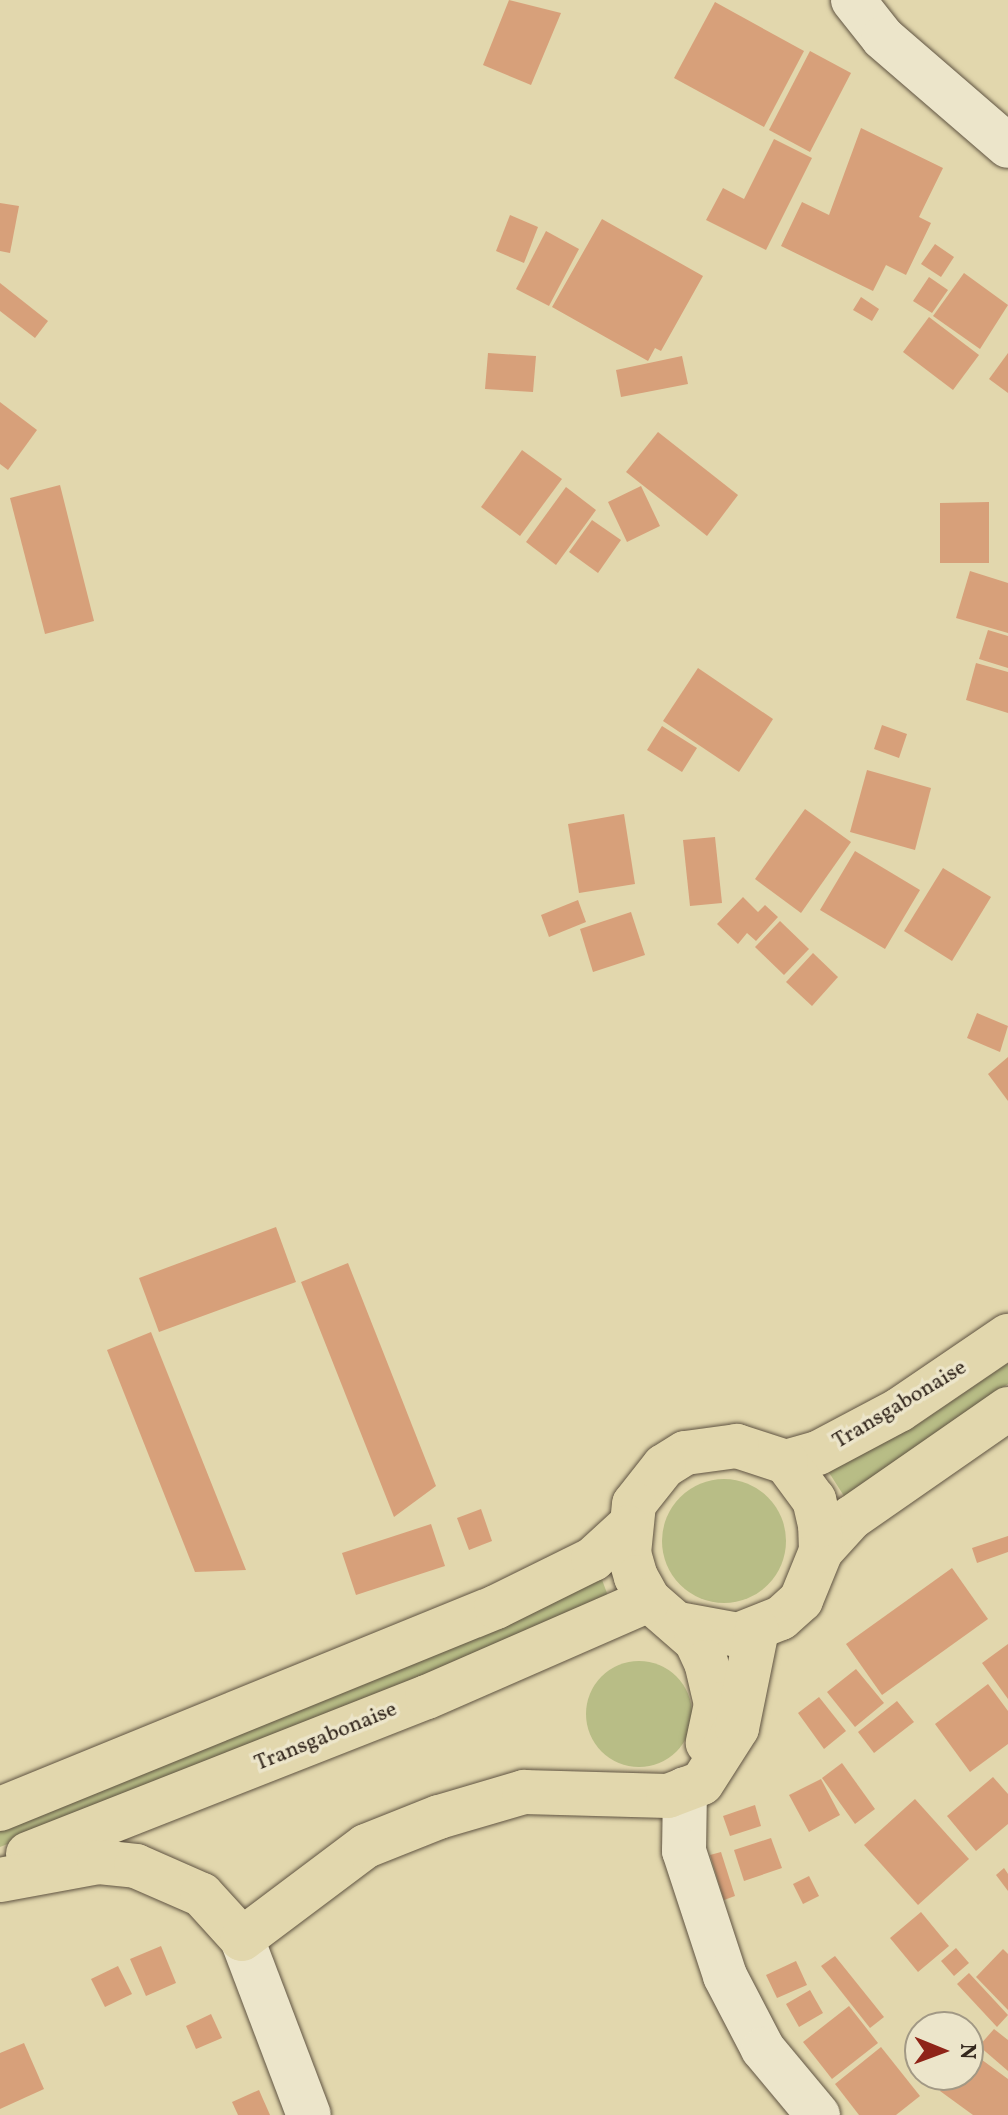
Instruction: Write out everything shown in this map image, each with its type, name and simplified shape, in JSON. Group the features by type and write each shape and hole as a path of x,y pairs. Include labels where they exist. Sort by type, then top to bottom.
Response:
{"highway":[{"name":"Transgabonaise","path":"786,1462 818,1453 899,1410 1008,1336"},
{"path":"664,1612 717,1636 757,1630 801,1600 821,1551 851,1518 1008,1409"},
{"path":"0,1809 524,1594 593,1559 628,1527 647,1483 685,1453 737,1446 786,1462 814,1500 821,1551"},
{"path":"628,1527 632,1565 664,1612 706,1662 716,1704 716,1725 685,1789"},
{"name":"Transgabonaise","path":"0,1866 427,1697 664,1612"},
{"path":"0,1880 99,1862 136,1866 202,1895 242,1939 366,1846 439,1817 524,1792 668,1796 714,1772 730,1746 757,1630"}],"street":[{"path":"853,0 883,38 1008,146"},
{"path":"685,1789 684,1851 725,1976 763,2049 818,2115"},
{"path":"242,1939 309,2115"}],"green space":[{"path":"1008,1363 1008,1384 844,1496 828,1471 914,1427"},
{"path":"724,1479 748,1484 768,1497 781,1517 786,1541 781,1565 768,1585 748,1598 724,1603 700,1598 680,1585 667,1565 662,1541 667,1517 680,1497 700,1484"},
{"path":"601,1577 611,1604 0,1847 0,1830"},
{"path":"639,1661 659,1665 677,1676 688,1694 692,1714 688,1734 677,1752 659,1763 639,1767 619,1763 601,1752 590,1734 586,1714 590,1694 601,1676 619,1665"}],"building":[{"path":"509,0 561,13 531,85 483,65"},
{"path":"715,2 804,51 764,127 674,78"},
{"path":"810,51 851,73 810,152 769,130"},
{"path":"861,128 943,168 919,217 931,223 906,275 886,265 873,291 781,246 802,202 829,215"},
{"path":"774,139 812,158 766,250 706,220 723,188 744,199"},
{"path":"0,203 19,206 10,253 0,251"},
{"path":"510,215 538,227 524,263 496,251"},
{"path":"602,219 703,276 661,351 655,348 648,361 552,307"},
{"path":"546,231 579,249 549,306 516,289"},
{"path":"935,244 954,257 941,277 921,264"},
{"path":"964,273 1008,305 980,349 933,316"},
{"path":"929,277 948,290 932,313 913,301"},
{"path":"0,283 48,321 35,338 0,311"},
{"path":"861,297 879,309 872,321 853,310"},
{"path":"929,317 979,355 953,390 903,352"},
{"path":"488,353 536,356 533,392 485,389"},
{"path":"1008,353 1008,393 989,379"},
{"path":"682,356 688,384 621,397 616,370"},
{"path":"0,402 37,430 8,470 0,464"},
{"path":"658,432 738,495 707,536 626,472"},
{"path":"522,450 562,479 520,536 481,507"},
{"path":"60,485 94,621 45,634 10,498"},
{"path":"641,486 660,526 627,542 608,502"},
{"path":"566,487 596,510 556,565 526,542"},
{"path":"989,502 989,563 940,563 940,503"},
{"path":"592,520 621,540 598,573 569,552"},
{"path":"970,571 1008,583 1008,633 956,618"},
{"path":"988,630 1008,636 1008,668 979,659"},
{"path":"976,663 1008,672 1008,713 966,700"},
{"path":"698,668 773,719 739,772 663,721"},
{"path":"882,725 907,734 899,758 874,749"},
{"path":"662,726 697,748 682,772 647,750"},
{"path":"867,770 931,788 915,850 850,832"},
{"path":"805,809 851,842 801,913 755,879"},
{"path":"624,814 635,884 579,893 568,824"},
{"path":"715,837 722,903 690,906 683,840"},
{"path":"855,851 920,890 885,949 820,910"},
{"path":"943,868 991,897 952,961 904,931"},
{"path":"743,897 758,912 765,905 778,917 756,941 747,933 738,944 717,924"},
{"path":"578,900 586,922 549,937 541,915"},
{"path":"631,912 645,955 593,972 580,929"},
{"path":"780,921 809,949 784,975 755,947"},
{"path":"813,953 838,977 812,1006 786,982"},
{"path":"977,1013 1008,1026 1000,1052 967,1038"},
{"path":"1008,1057 1008,1101 988,1074"},
{"path":"276,1227 296,1282 159,1332 139,1278"},
{"path":"348,1263 436,1486 394,1517 301,1282"},
{"path":"151,1332 246,1570 195,1572 107,1350"},
{"path":"481,1509 492,1541 469,1550 457,1518"},
{"path":"431,1524 445,1566 356,1595 342,1553"},
{"path":"1008,1536 1008,1552 977,1563 972,1548"},
{"path":"952,1568 988,1619 882,1695 846,1644"},
{"path":"1008,1644 1008,1699 982,1663"},
{"path":"856,1669 884,1703 855,1727 827,1692"},
{"path":"988,1684 1008,1711 1008,1744 970,1772 935,1724"},
{"path":"819,1697 846,1731 824,1749 798,1713"},
{"path":"897,1701 914,1722 874,1753 858,1732"},
{"path":"842,1763 875,1809 855,1824 822,1778"},
{"path":"993,1777 1008,1794 1008,1824 976,1851 947,1816"},
{"path":"821,1779 840,1815 809,1832 789,1795"},
{"path":"915,1799 969,1859 918,1905 864,1845"},
{"path":"755,1805 761,1826 730,1836 723,1816"},
{"path":"771,1838 782,1868 744,1881 734,1850"},
{"path":"721,1852 735,1896 724,1900 710,1855"},
{"path":"1004,1868 1008,1874 1008,1891 996,1875"},
{"path":"809,1876 819,1896 803,1904 793,1884"},
{"path":"921,1912 949,1946 918,1972 890,1938"},
{"path":"161,1946 176,1983 146,1996 130,1959"},
{"path":"956,1948 969,1963 954,1976 941,1961"},
{"path":"1003,1949 1008,1954 1008,2010 976,1977"},
{"path":"835,1956 884,2017 870,2028 821,1966"},
{"path":"796,1961 807,1985 777,1998 766,1975"},
{"path":"118,1966 132,1994 105,2007 91,1979"},
{"path":"969,1973 1008,2015 997,2027 957,1984"},
{"path":"810,1990 823,2013 799,2027 786,2004"},
{"path":"849,2006 878,2043 832,2079 803,2042"},
{"path":"211,2014 222,2038 196,2049 186,2026"},
{"path":"994,2029 1008,2040 1008,2071 984,2050 984,2040"},
{"path":"24,2043 44,2089 0,2109 0,2053"},
{"path":"881,2047 904,2076 904,2091 916,2091 920,2096 896,2115 859,2115 835,2084"},
{"path":"984,2061 1008,2079 1008,2115 973,2115 940,2091 984,2091"},
{"path":"259,2090 270,2115 238,2115 232,2102"}]}
